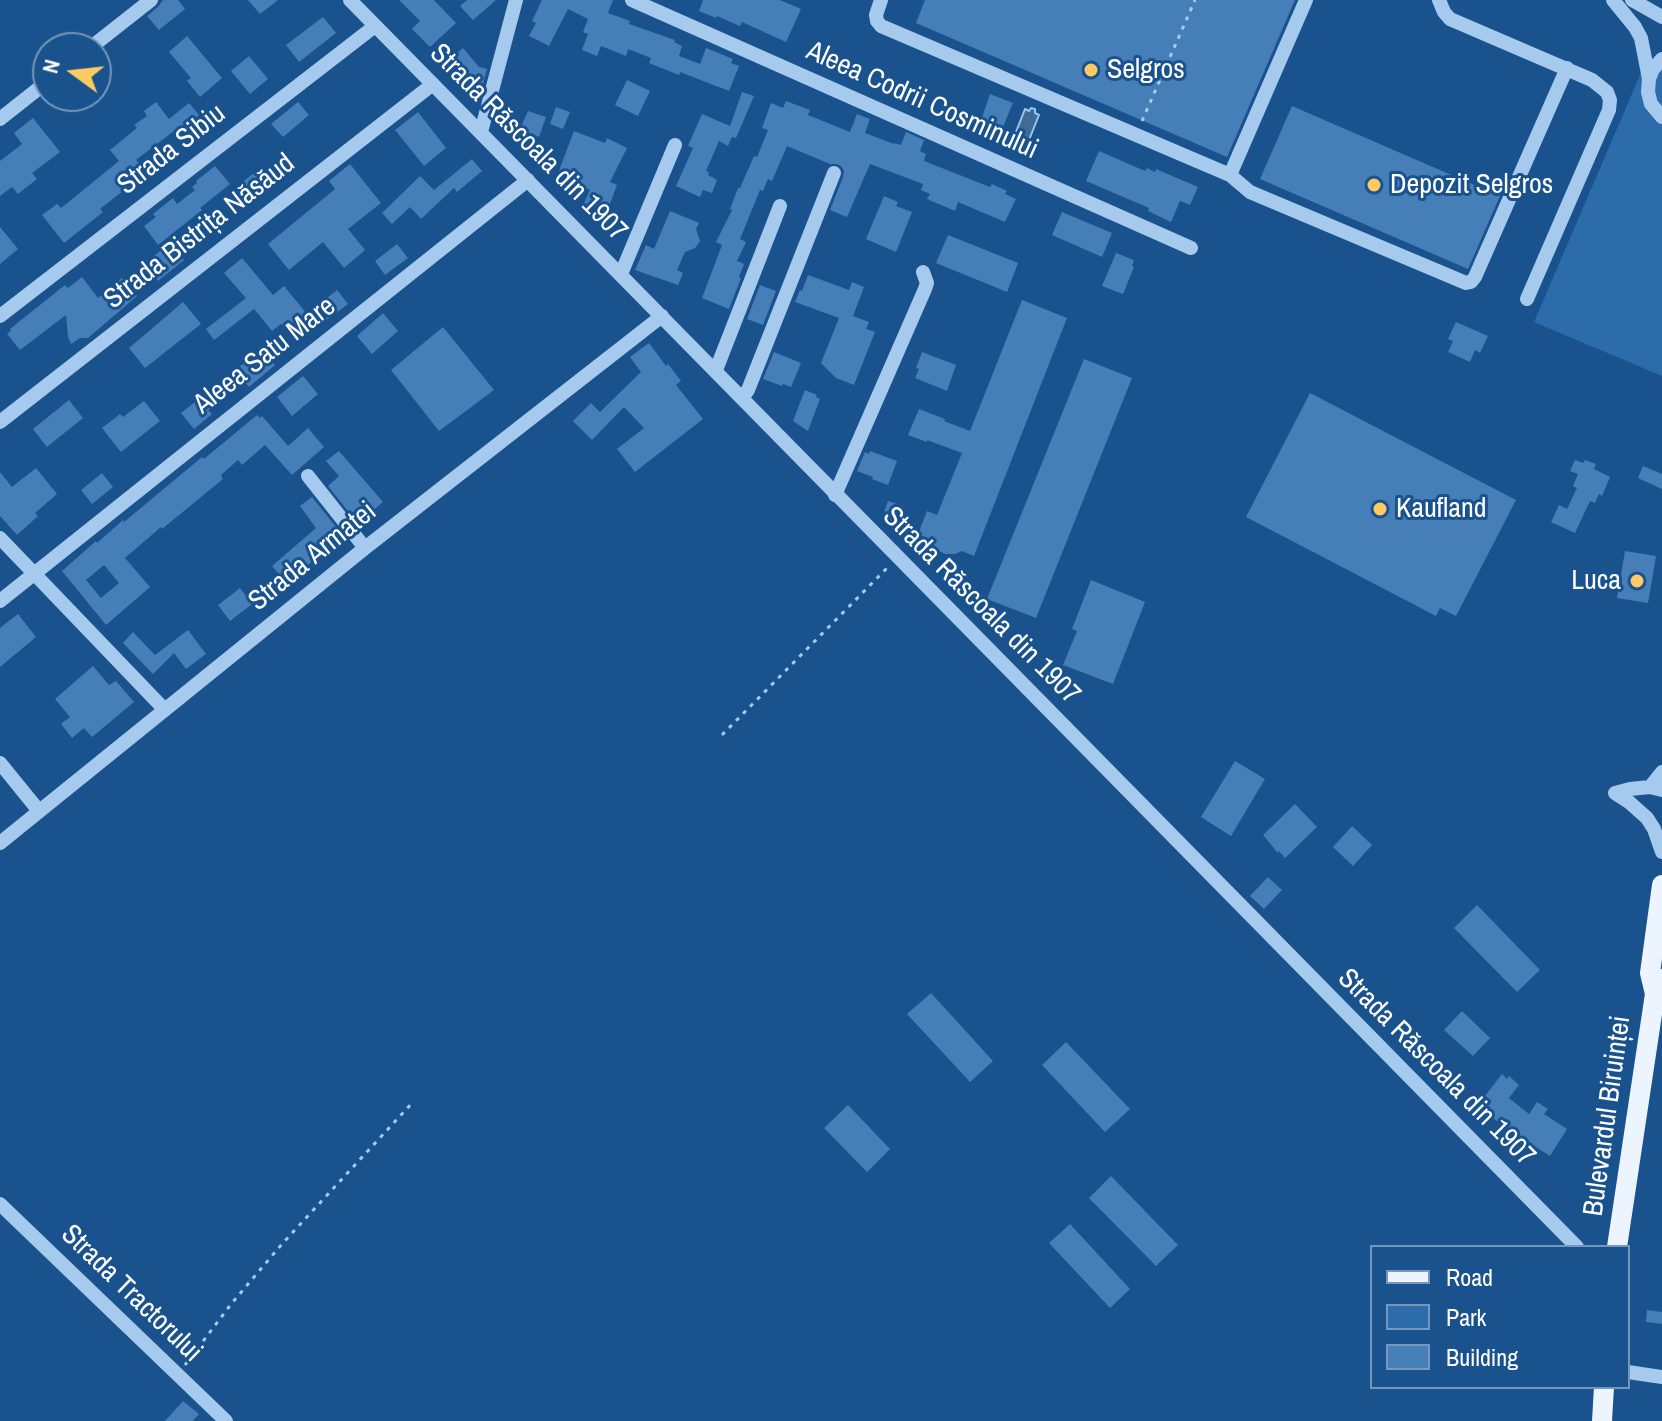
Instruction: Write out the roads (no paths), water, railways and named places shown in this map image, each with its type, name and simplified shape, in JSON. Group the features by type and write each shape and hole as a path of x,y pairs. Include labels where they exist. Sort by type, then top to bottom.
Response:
{"main road":[{"name":"Bulevardul Biruinței","path":"1617,1245 1658,987 1650,973 1662,885"},
{"path":"1602,1421 1604,1389"}],"street":[{"path":"110,32 151,0"},
{"name":"Strada Răscoala din 1907","path":"350,0 1575,1245"},
{"path":"481,132 516,0"},
{"name":"Aleea Codrii Cosminului","path":"632,0 1191,248"},
{"path":"881,0 876,15 881,26 1230,175 1250,192 1466,283 1475,277 1567,68"},
{"path":"1230,175 1306,0"},
{"path":"1439,0 1439,5 1450,19 1567,68 1601,86 1610,100 1609,110 1527,299"},
{"path":"1613,0 1641,38 1651,104 1662,117"},
{"path":"1632,0 1662,17"},
{"name":"Strada Sibiu","path":"0,316 375,26"},
{"path":"1649,79 1662,59"},
{"name":"Strada Bistrița Năsăud","path":"0,422 433,84"},
{"path":"0,119 32,94"},
{"path":"621,274 675,145"},
{"path":"742,398 748,390 834,173"},
{"name":"Aleea Satu Mare","path":"0,601 528,180"},
{"path":"716,370 780,206"},
{"path":"835,495 925,289 927,283 923,272"},
{"name":"Strada Armatei","path":"0,843 365,548 662,316"},
{"path":"308,476 365,548"},
{"path":"0,538 165,710"},
{"path":"0,763 39,811"},
{"path":"1662,772 1656,788 1615,793 1647,818 1662,852"},
{"name":"Strada Tractorului","path":"0,1204 226,1421"},
{"path":"1630,1372 1662,1377"}],"place":[{"name":"Selgros","path":"1091,70"},
{"name":"Depozit Selgros","path":"1374,185"},
{"name":"Kaufland","path":"1380,509"},
{"name":"Luca","path":"1637,581"}]}
